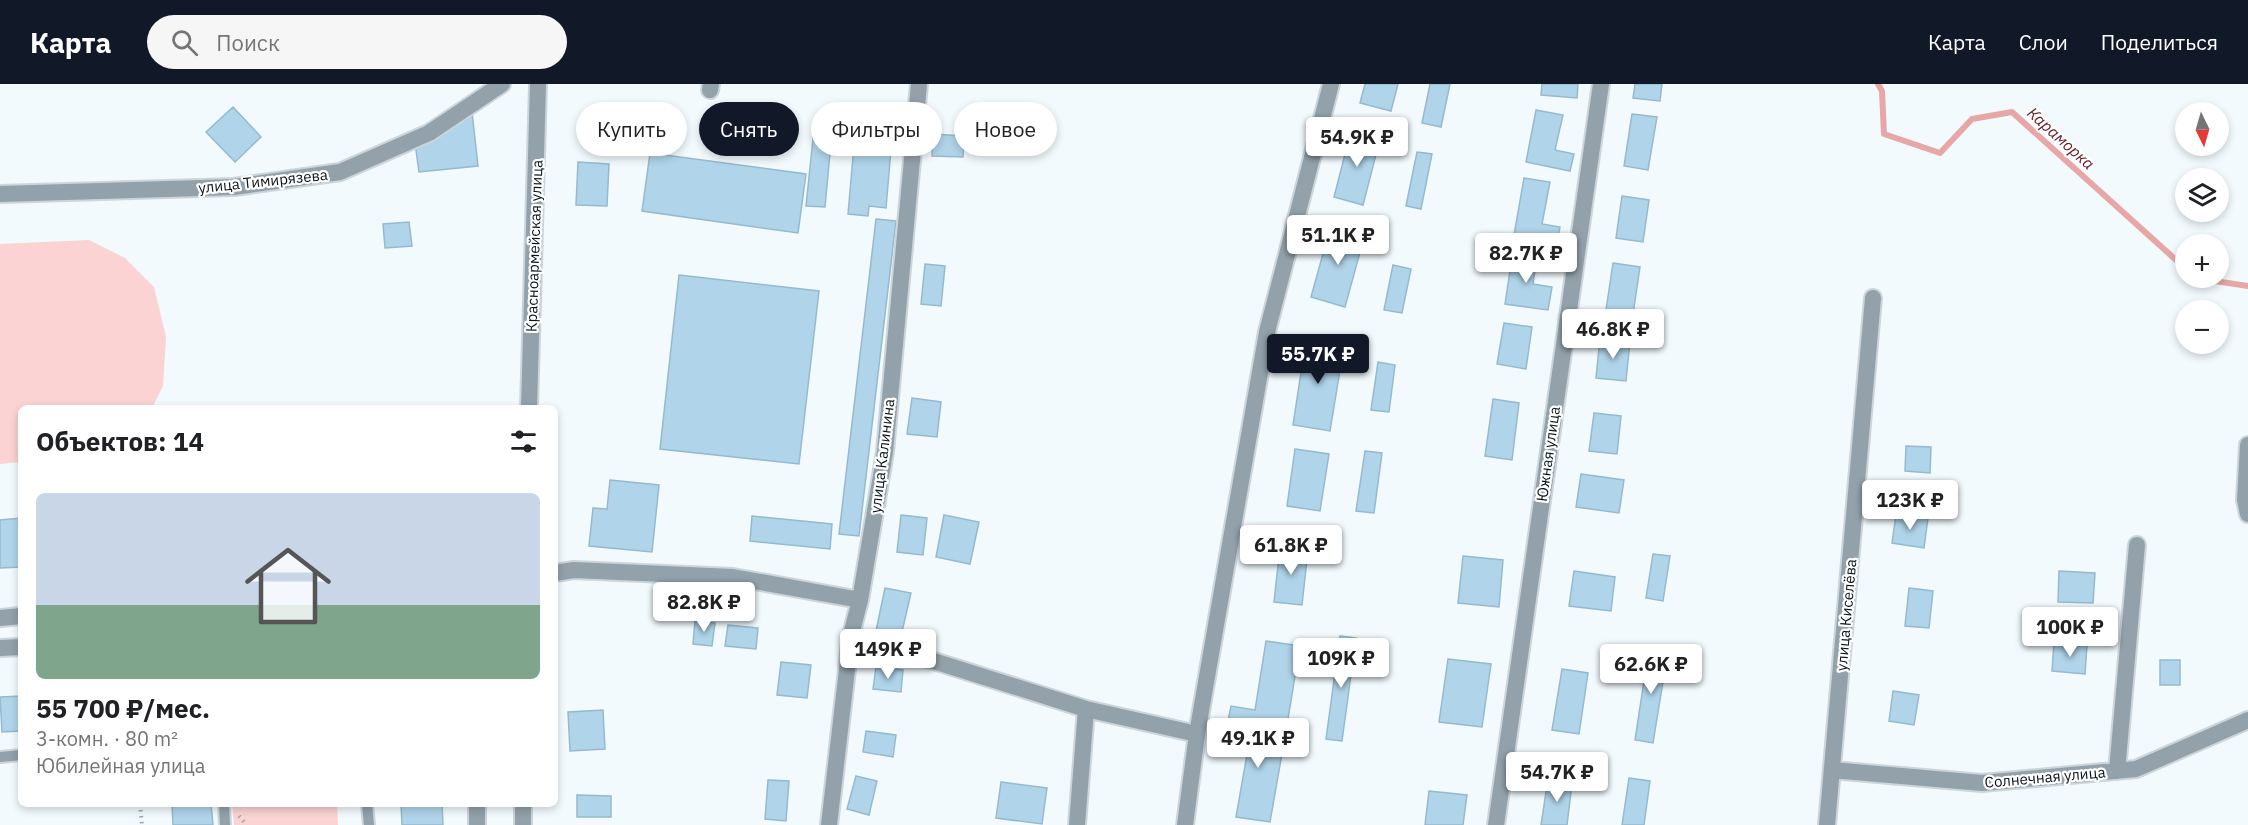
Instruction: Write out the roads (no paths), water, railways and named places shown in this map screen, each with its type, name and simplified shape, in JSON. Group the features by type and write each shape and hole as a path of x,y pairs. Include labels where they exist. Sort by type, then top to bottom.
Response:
{"street":[{"name":"Красноармейская улица","path":"529,405 538,84"},
{"name":"улица Калинина","path":"829,825 851,635 860,600 885,452 919,84"},
{"path":"1185,825 1197,734 1267,333 1330,84"},
{"name":"Южная улица","path":"1496,825 1601,84"},
{"name":"улица Тимирязева","path":"0,194 234,187 340,172 429,133 490,87"},
{"name":"улица Киселёва","path":"1827,825 1873,298"},
{"path":"2248,445 2245,500 2248,514"},
{"path":"2117,771 2138,545"},
{"path":"558,573 574,570 733,577 860,600"},
{"path":"0,618 18,616"},
{"path":"851,635 1086,709 1197,734"},
{"path":"0,648 18,647"},
{"path":"1077,825 1086,709"},
{"name":"Солнечная улица","path":"1832,770 1982,783 2136,769 2248,720"},
{"path":"477,807 477,825"},
{"path":"523,807 523,825"}],"lane":[{"path":"0,757 18,755"},
{"path":"224,807 225,825"},
{"path":"368,807 369,825"}],"waterway":[{"name":"Караморка","path":"1878,84 1882,91 1884,134 1940,153 1972,119 2012,112 2175,259"},
{"name":"Караморка","path":"2229,283 2248,286"}]}
